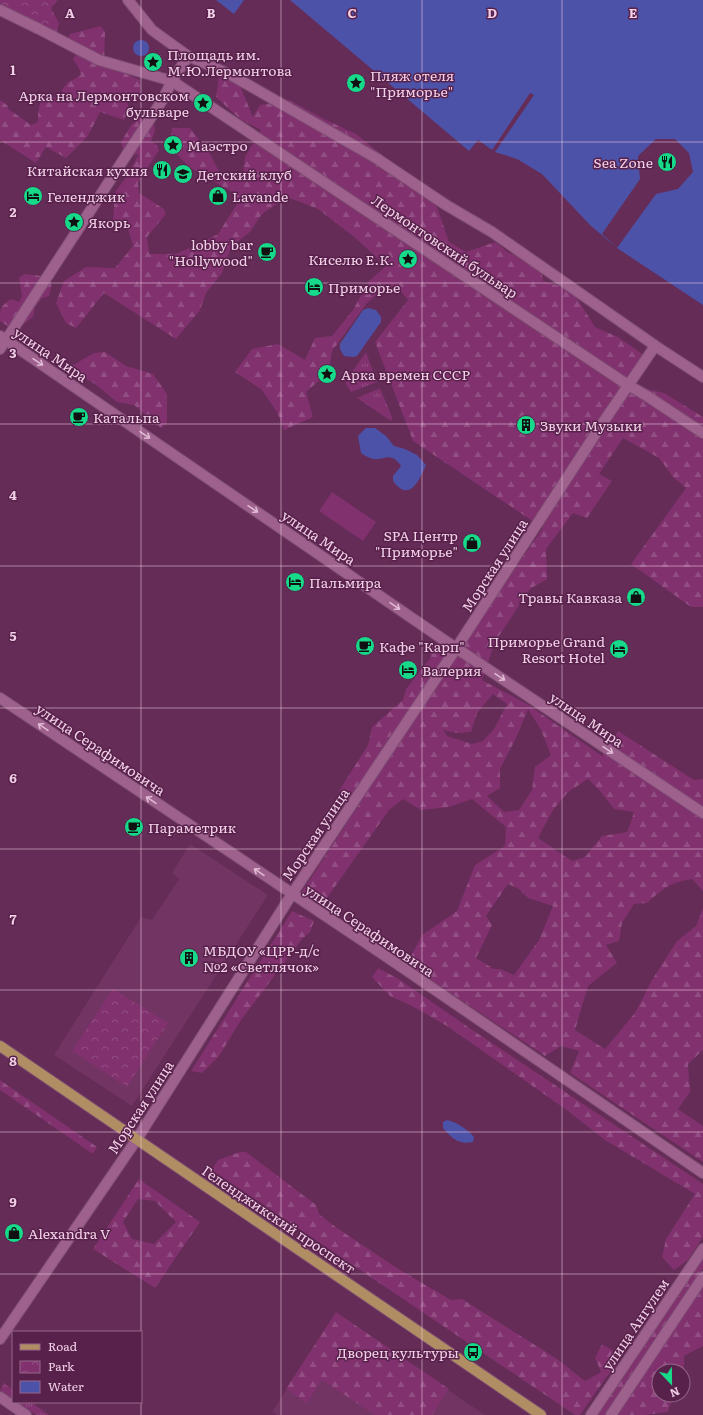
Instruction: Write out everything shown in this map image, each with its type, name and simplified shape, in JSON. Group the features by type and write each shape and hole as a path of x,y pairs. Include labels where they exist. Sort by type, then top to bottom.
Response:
{"main road":[{"name":"Геленджикский проспект","path":"0,1046 541,1415"}],"street":[{"path":"128,0 152,30 188,56 231,74 376,158 446,205 492,232 655,346 703,376"},
{"name":"Лермонтовский бульвар","path":"0,10 99,60 172,81 628,385 703,433"},
{"path":"2,342 163,99 172,81 188,56"},
{"name":"улица Мира","path":"2,342 703,813"},
{"name":"Морская улица","path":"0,1339 138,1139 292,894 655,346"},
{"name":"улица Серафимовича","path":"0,698 387,957 703,1173"},
{"name":"улица Ангулем","path":"590,1415 703,1249"},
{"path":"611,1415 703,1277"},
{"path":"0,1397 26,1415"}],"shaded area":[{"path":"190,844 268,895 132,1106 54,1055 141,917 152,920 179,879 172,873"},
{"path":"336,1314 485,1415 277,1415 272,1412"}],"green space":[{"path":"0,0 58,0 51,8 59,23 57,32 0,5"},
{"path":"101,26 105,32 104,66 140,80 140,98 127,100 129,111 124,120 100,112 88,136 66,158 46,147 36,163 0,140 0,100 7,105 9,110 31,125 38,122 41,96 52,96 61,101 63,97 62,90 67,83 81,75 79,68 73,59 76,54 77,47 66,41 70,34"},
{"path":"219,77 238,81 253,117 260,105 289,100 356,134 382,155 404,179 434,198 449,242 466,252 495,242 509,253 540,261 543,281 571,289 595,327 618,337 645,356 629,385 664,393 703,417 703,607 691,607 631,564 686,488 673,477 659,458 623,438 599,474 612,481 587,518 573,513 546,549 547,579 530,589 495,642 482,680 527,704 602,756 618,731 694,780 703,779 703,891 692,879 672,884 658,893 647,903 634,904 622,923 619,941 606,945 617,963 588,986 575,1030 605,1049 635,1013 652,980 677,941 696,926 703,908 703,1050 688,1064 690,1092 678,1109 703,1126 703,1162 570,1073 579,1051 561,1046 545,1056 407,964 422,935 457,911 475,865 505,846 506,827 472,799 449,807 421,810 403,799 389,810 322,905 301,893 469,636 543,528 413,441 375,342 408,300 395,285 380,292 367,303 332,351 329,372 306,392 313,417 284,430 277,412 262,390 235,372 252,349 278,344 305,360 315,338 332,336 353,310 369,281 386,266 353,236 318,209 287,197 262,214 250,232 231,247 222,273 206,293 200,310 176,339 104,293 76,328 66,323 56,303 64,281 86,267 115,268 133,246 128,229 113,221 115,192 127,176 139,154 130,156 123,150 121,142 132,124 142,117 154,124 155,131 151,142 156,144 159,150 138,183 139,193 164,209 166,214 147,237 149,254 176,254 218,234 237,204 234,193 189,167 170,147 172,128 190,128 210,154 220,173 243,174 245,157 261,130 240,119 216,97","holes":["493,694 507,704 494,729 483,741 472,744 447,736 443,730 456,733 471,732 477,713","528,709 541,730 551,755 535,767 532,790 519,810 504,812 487,796 500,788 500,769 516,738","588,779 600,791 614,809 634,812 627,832 602,836 585,857 572,861 538,838 553,810 568,792","508,884 519,889 528,898 553,906 539,940 514,975 500,969 494,969 476,958 492,925 486,916"]},
{"path":"25,274 41,276 52,283 49,296 42,298 35,307 33,317 20,327 9,327 0,321 1,310 3,306 11,299 19,302 22,296 19,277"},
{"path":"105,352 126,366 153,374 167,394 167,423 161,428 134,405 117,402 95,384 68,368 94,353"},
{"path":"366,352 377,382 351,392 345,382"},
{"path":"380,388 392,417 391,421 357,398"},
{"path":"332,492 376,522 363,541 319,511"},
{"path":"438,641 449,649 351,799 339,791 368,745 372,727 403,700 406,689 431,657 429,649"},
{"path":"292,911 314,921 310,932 302,939 241,1020 219,1056 202,1073 191,1071"},
{"path":"378,968 397,978 703,1184 703,1237 688,1260 674,1270 662,1257 666,1239 695,1194 605,1140 568,1111 447,1026 412,1006 390,996 372,977"},
{"path":"113,989 168,1023 127,1087 72,1051"},
{"path":"0,1080 97,1147 93,1154 0,1090"},
{"path":"240,1152 246,1152 316,1205 319,1214 337,1228 400,1270 451,1300 462,1299 557,1359 585,1381 601,1372 595,1358 602,1344 621,1356 580,1415 575,1415 212,1170 218,1160"},
{"path":"139,1179 200,1222 155,1288 93,1249","holes":["138,1199 155,1201 176,1222 154,1244 132,1239 123,1222"]},
{"path":"703,1256 703,1269 606,1415 596,1415"},
{"path":"703,1287 703,1346 684,1356 684,1363 652,1363"},
{"path":"336,1312 449,1389 432,1415 375,1415 322,1380 307,1403 286,1389"},
{"path":"651,1364 651,1403 670,1403 668,1412 645,1415 617,1415"},
{"path":"4,1383 12,1389 12,1398 0,1390"},
{"path":"18,1403 32,1403 49,1415 36,1415"}],"water":[{"path":"216,0 244,0 234,14"},
{"path":"290,0 703,0 703,305 617,248 590,225 542,174 517,159 495,152 478,140 469,151"},
{"path":"141,40 147,42 149,48 147,54 141,56 135,54 133,48 135,42"},
{"path":"368,308 376,310 381,317 381,322 357,356 344,356 340,349 340,344 363,310"},
{"path":"366,428 375,428 386,436 394,446 405,449 417,455 426,465 417,483 409,490 404,490 393,481 393,476 401,466 397,461 390,457 375,459 361,453 358,436"},
{"path":"447,1120 468,1131 474,1137 473,1142 459,1142 452,1138 443,1128 443,1122"}],"pier":[{"path":"530,93 534,95 495,152 492,150"},
{"path":"656,139 675,139 689,153 693,172 678,189 656,194 617,248 602,234 640,179 638,156"}],"place":[{"name":"Площадь им. М.Ю.Лермонтова","path":"153,62"},
{"name":"Пляж отеля \"Приморье\"","path":"356,83"},
{"name":"Арка на Лермонтовском бульваре","path":"203,103"},
{"name":"Маэстро","path":"173,145"},
{"name":"Sea Zone","path":"667,162"},
{"name":"Китайская кухня","path":"162,170"},
{"name":"Детский клуб","path":"183,174"},
{"name":"Геленджик","path":"33,196"},
{"name":"Lavande","path":"218,196"},
{"name":"Якорь","path":"74,222"},
{"name":"lobby bar \"Hollywood\"","path":"267,252"},
{"name":"Киселю Е.К.","path":"408,259"},
{"name":"Приморье","path":"314,287"},
{"name":"Арка времен СССР","path":"327,374"},
{"name":"Катальпа","path":"79,417"},
{"name":"Звуки Музыки","path":"526,425"},
{"name":"SPA Центр \"Приморье\"","path":"472,543"},
{"name":"Пальмира","path":"295,582"},
{"name":"Травы Кавказа","path":"636,597"},
{"name":"Кафе \"Карп\"","path":"365,646"},
{"name":"Приморье Grand Resort Hotel","path":"619,649"},
{"name":"Валерия","path":"408,670"},
{"name":"Параметрик","path":"134,827"},
{"name":"МБДОУ «ЦРР-д/с №2 «Светлячок»","path":"189,958"},
{"name":"Alexandra V","path":"14,1233"},
{"name":"Дворец культуры","path":"473,1352"}]}
